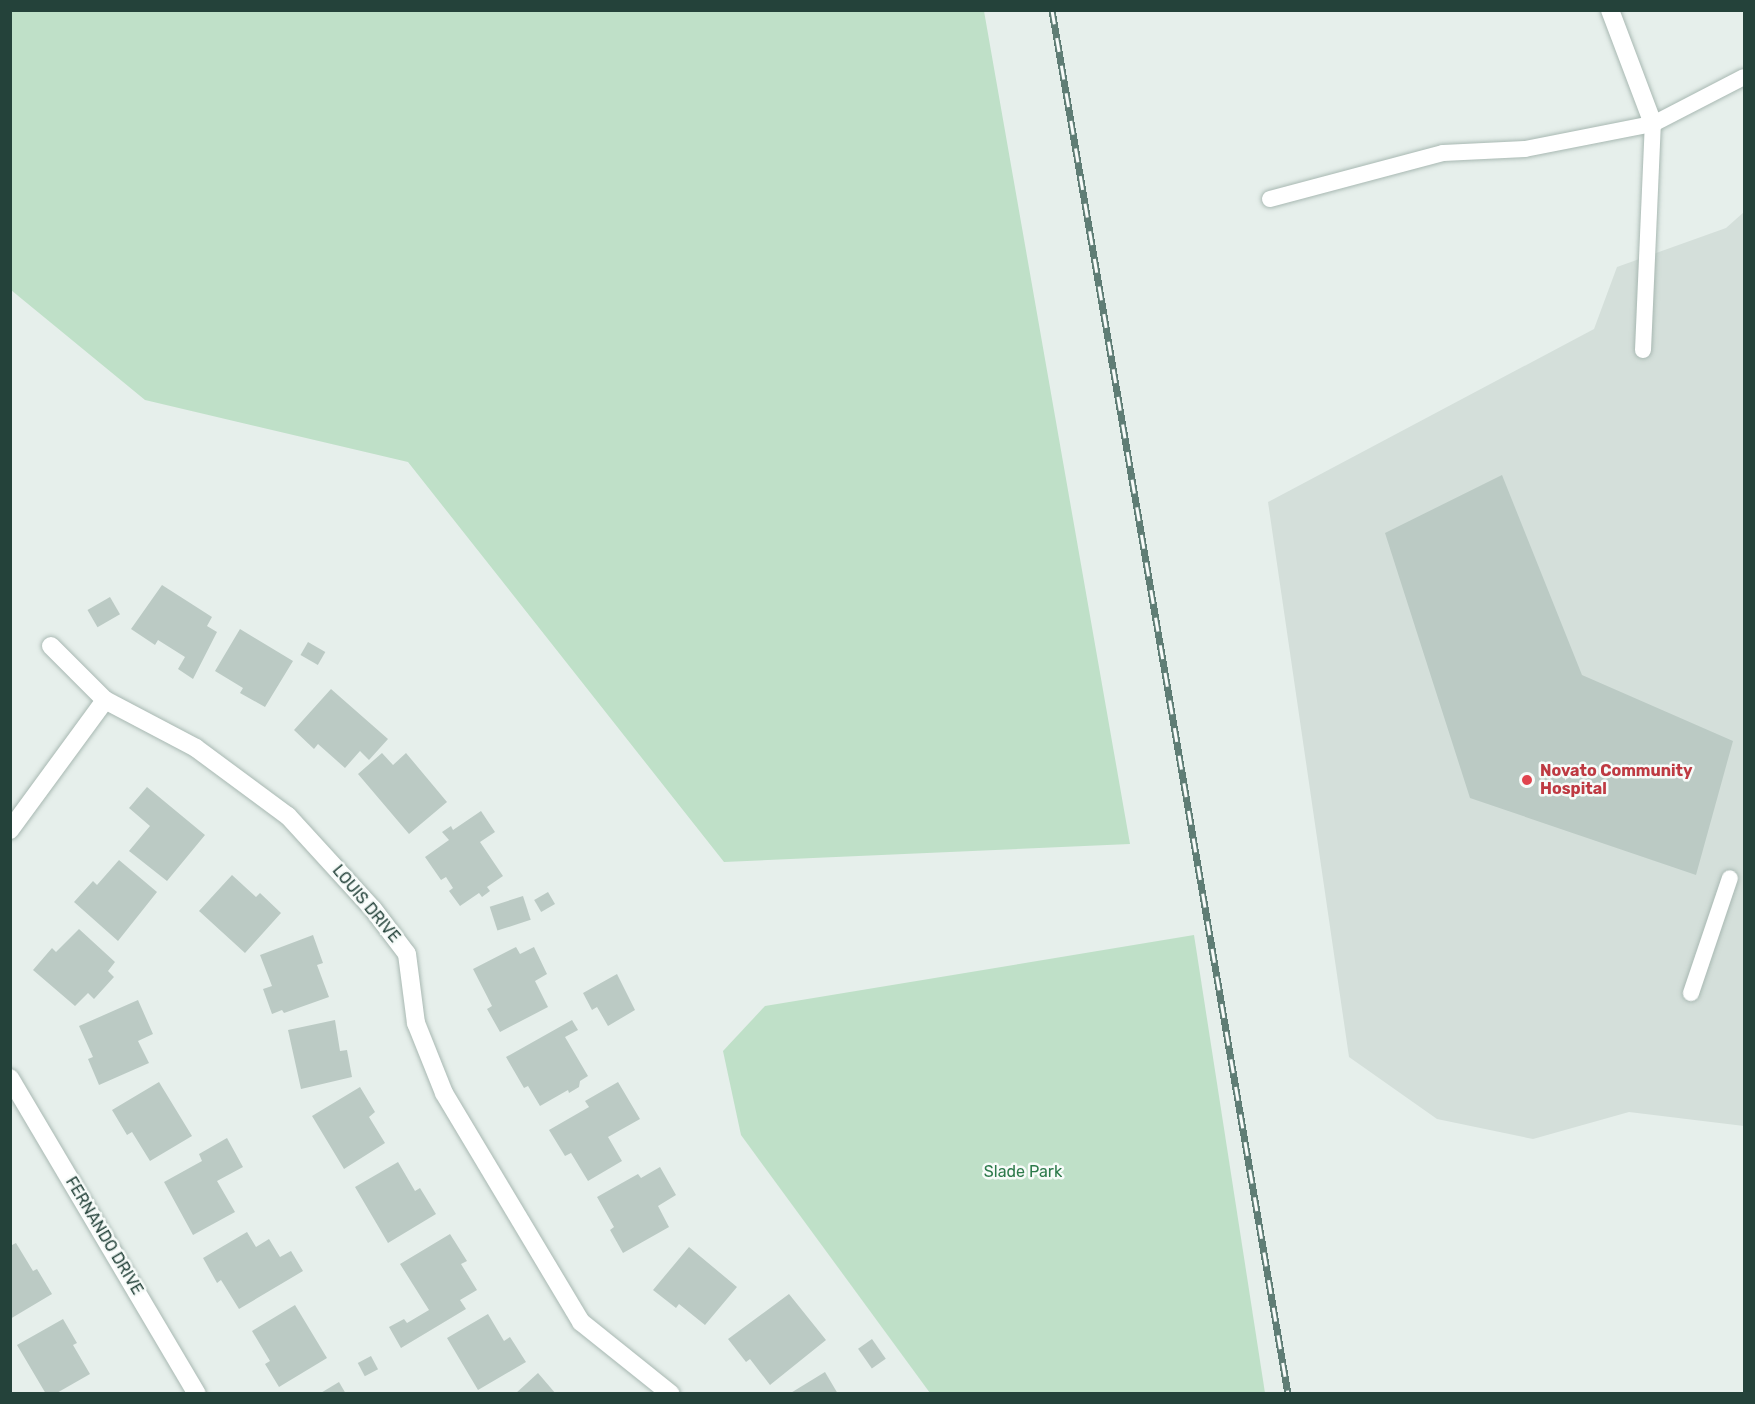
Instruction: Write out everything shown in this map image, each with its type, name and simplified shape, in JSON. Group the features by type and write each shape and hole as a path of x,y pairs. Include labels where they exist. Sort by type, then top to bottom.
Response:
{"street":[{"path":"1610,10 1653,124"},
{"name":"LOUIS DRIVE","path":"51,646 105,700 196,748 288,816 373,909 407,954 416,1023 444,1093 581,1322 671,1394"},
{"path":"10,830 105,700"},
{"name":"FERNANDO DRIVE","path":"10,1078 197,1394"}],"lane":[{"path":"1270,199 1443,153 1526,149 1653,124 1744,77"},
{"path":"1643,350 1653,124"},
{"path":"1691,993 1730,878"}],"shaded area":[{"name":"Novato Community Hospital","path":"1744,212 1744,1126 1629,1112 1533,1139 1437,1119 1349,1057 1268,502 1594,329 1617,267 1726,228"}],"green space":[{"path":"10,11 984,11 1130,844 724,862 408,462 145,400 11,290"},
{"name":"Slade Park","path":"1194,935 1265,1393 930,1393 741,1135 723,1051 765,1006"}],"building":[{"path":"1502,475 1582,675 1733,741 1696,875 1470,798 1385,533"},
{"path":"162,585 212,617 207,626 217,632 193,679 178,669 185,657 158,640 155,645 131,629"},
{"path":"110,597 120,614 97,627 87,610"},
{"path":"240,629 293,661 265,707 240,693 243,688 215,671"},
{"path":"308,642 325,652 318,665 300,655"},
{"path":"331,689 388,739 369,760 360,751 345,768 318,744 314,749 294,730"},
{"path":"382,753 393,765 406,753 447,802 409,834 358,774"},
{"path":"147,787 205,835 167,881 129,851 150,826 129,808"},
{"path":"481,811 495,832 480,842 503,876 487,887 490,891 482,897 479,893 460,906 449,891 453,888 446,877 441,880 425,857 449,840 442,832 451,826 453,830"},
{"path":"119,860 157,892 118,941 74,902 93,881 97,885"},
{"path":"232,875 256,897 260,893 281,913 245,953 199,911"},
{"path":"548,892 555,904 541,912 534,900"},
{"path":"523,896 531,920 497,931 490,907"},
{"path":"79,929 115,962 108,971 114,977 94,999 88,993 75,1006 33,970 52,948 56,952"},
{"path":"313,935 323,963 317,965 329,997 284,1013 282,1010 272,1014 263,989 272,986 260,955"},
{"path":"516,947 520,954 534,947 547,974 535,981 548,1007 500,1032 487,1009 492,1006 473,969"},
{"path":"617,974 635,1010 608,1026 597,1007 592,1010 583,993"},
{"path":"138,1000 153,1034 138,1041 149,1063 99,1085 88,1059 93,1057 79,1026"},
{"path":"335,1020 340,1051 347,1050 352,1077 301,1089 288,1030"},
{"path":"572,1020 578,1030 565,1037 588,1076 580,1081 579,1087 569,1093 568,1090 540,1106 528,1086 524,1088 506,1057"},
{"path":"159,1082 192,1136 150,1161 132,1132 127,1135 112,1110"},
{"path":"618,1082 640,1119 608,1137 622,1161 588,1181 571,1153 565,1156 549,1130 589,1107 585,1101"},
{"path":"360,1087 375,1112 369,1117 385,1143 344,1169 312,1116"},
{"path":"227,1138 243,1167 217,1181 235,1212 193,1235 164,1182 202,1161 199,1154"},
{"path":"398,1162 415,1191 420,1188 436,1214 388,1243 355,1187"},
{"path":"660,1167 676,1195 658,1206 669,1227 623,1253 610,1230 614,1227 597,1197 638,1174 641,1178"},
{"path":"247,1232 256,1247 269,1239 280,1257 291,1251 303,1271 239,1309 221,1280 217,1283 203,1258"},
{"path":"450,1234 467,1261 461,1264 477,1290 460,1300 466,1309 401,1348 389,1327 404,1319 407,1323 429,1310 400,1264"},
{"path":"16,1243 33,1271 37,1269 52,1294 10,1319 10,1246"},
{"path":"689,1247 737,1287 705,1325 679,1304 676,1308 653,1290"},
{"path":"789,1294 826,1340 770,1385 750,1359 746,1362 728,1339"},
{"path":"295,1305 327,1358 279,1387 265,1364 270,1361 252,1331"},
{"path":"488,1314 504,1341 510,1337 526,1362 478,1390 447,1338"},
{"path":"63,1319 77,1343 73,1345 90,1374 55,1394 46,1394 17,1345"},
{"path":"872,1339 886,1359 872,1368 858,1349"},
{"path":"371,1356 378,1369 365,1376 358,1363"},
{"path":"825,1372 838,1394 789,1394"},
{"path":"538,1373 556,1394 515,1394"},
{"path":"339,1382 346,1394 319,1394"}],"railway":[{"path":"1052,10 1288,1394"}],"place":[{"name":"Novato Community Hospital","path":"1527,780"}]}
